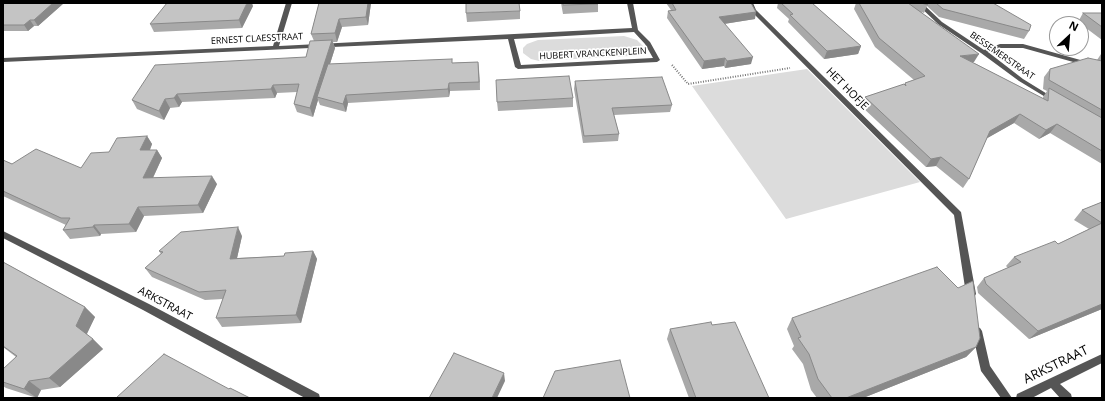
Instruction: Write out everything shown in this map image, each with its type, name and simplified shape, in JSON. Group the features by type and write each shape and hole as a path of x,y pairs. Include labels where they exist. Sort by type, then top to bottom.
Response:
{"street":[{"path":"276,47 289,3"},
{"path":"630,3 635,30"},
{"name":"HET HOFJE","path":"750,3 754,11 808,66 958,214 973,306"},
{"name":"BESSEMERSTRAAT","path":"919,3 940,23 983,52 1020,80 1061,104"},
{"name":"HUBERT VRANCKENPLEIN","path":"635,30 648,43 656,60 518,67 511,37 635,30"},
{"name":"ERNEST CLAESSTRAAT","path":"3,60 511,37"},
{"path":"983,52 1000,46 1023,46 1102,68"},
{"name":"ARKSTRAAT","path":"3,234 146,307 315,398"},
{"path":"976,322 985,368 1007,398"},
{"name":"ARKSTRAAT","path":"1022,398 1102,358"},
{"path":"1052,382 1067,398"}],"path":[{"path":"656,60 666,58 688,84 808,66"}],"shaded area":[{"path":"624,36 637,40 643,46 643,50 636,55 630,56 539,61 531,59 523,53 523,48 527,44 538,40"},
{"path":"807,69 920,182 786,219 692,86"}],"building":[{"path":"3,3 53,3 34,20 30,20 24,25 3,25"},
{"path":"167,3 247,3 239,20 150,24"},
{"path":"319,3 368,3 366,17 339,19 335,33 311,34"},
{"path":"466,3 519,3 520,11 466,13"},
{"path":"563,3 598,3 598,4 563,5"},
{"path":"672,3 751,3 756,12 719,17 753,57 727,61 725,58 704,61 668,11 676,10"},
{"path":"781,3 812,3 861,46 827,51 790,15 793,14"},
{"path":"859,3 908,3 979,54 960,56 1048,101 1049,88 1102,118 1102,151 1057,124 1046,130 1020,114 990,131 969,179 941,157 931,159 865,97 904,84 906,86 905,83 925,76 879,38"},
{"path":"936,3 993,3 1031,25 1029,31 943,9"},
{"path":"1083,13 1102,13 1102,27 1089,16"},
{"path":"332,40 310,108 294,104 299,84 273,85 271,89 177,94 174,98 165,99 159,111 132,100 155,65 306,57 310,41"},
{"path":"1088,58 1102,61 1102,110 1049,80 1050,69"},
{"path":"452,59 452,63 478,62 479,82 449,83 448,89 346,95 343,104 317,97 328,64"},
{"path":"569,76 573,98 497,102 496,80"},
{"path":"662,77 672,105 612,108 619,134 584,136 575,81"},
{"path":"147,136 140,150 157,150 143,178 212,176 198,205 138,207 129,224 94,225 93,227 63,230 70,218 61,218 3,191 3,160 12,164 36,149 81,168 91,153 109,152 117,138"},
{"path":"1102,202 1102,223 1082,210"},
{"path":"1102,223 1102,304 1038,331 986,284 984,278 1021,262 1014,257 1055,241 1058,244"},
{"path":"238,227 230,259 284,256 285,253 313,251 296,315 216,318 226,290 199,292 145,268 163,252 159,251 181,232"},
{"path":"3,262 85,307 76,326 93,339 49,378 29,381 24,389 3,382 3,369 17,356 3,346"},
{"path":"937,267 958,288 973,281 980,338 976,347 846,398 832,398 818,379 809,354 798,338 801,337 792,318"},
{"path":"711,322 712,325 735,322 769,398 696,398 670,329"},
{"path":"454,353 504,373 492,398 429,398"},
{"path":"164,354 229,389 230,388 250,398 116,398"},
{"path":"620,360 630,398 543,398 555,371"}]}
